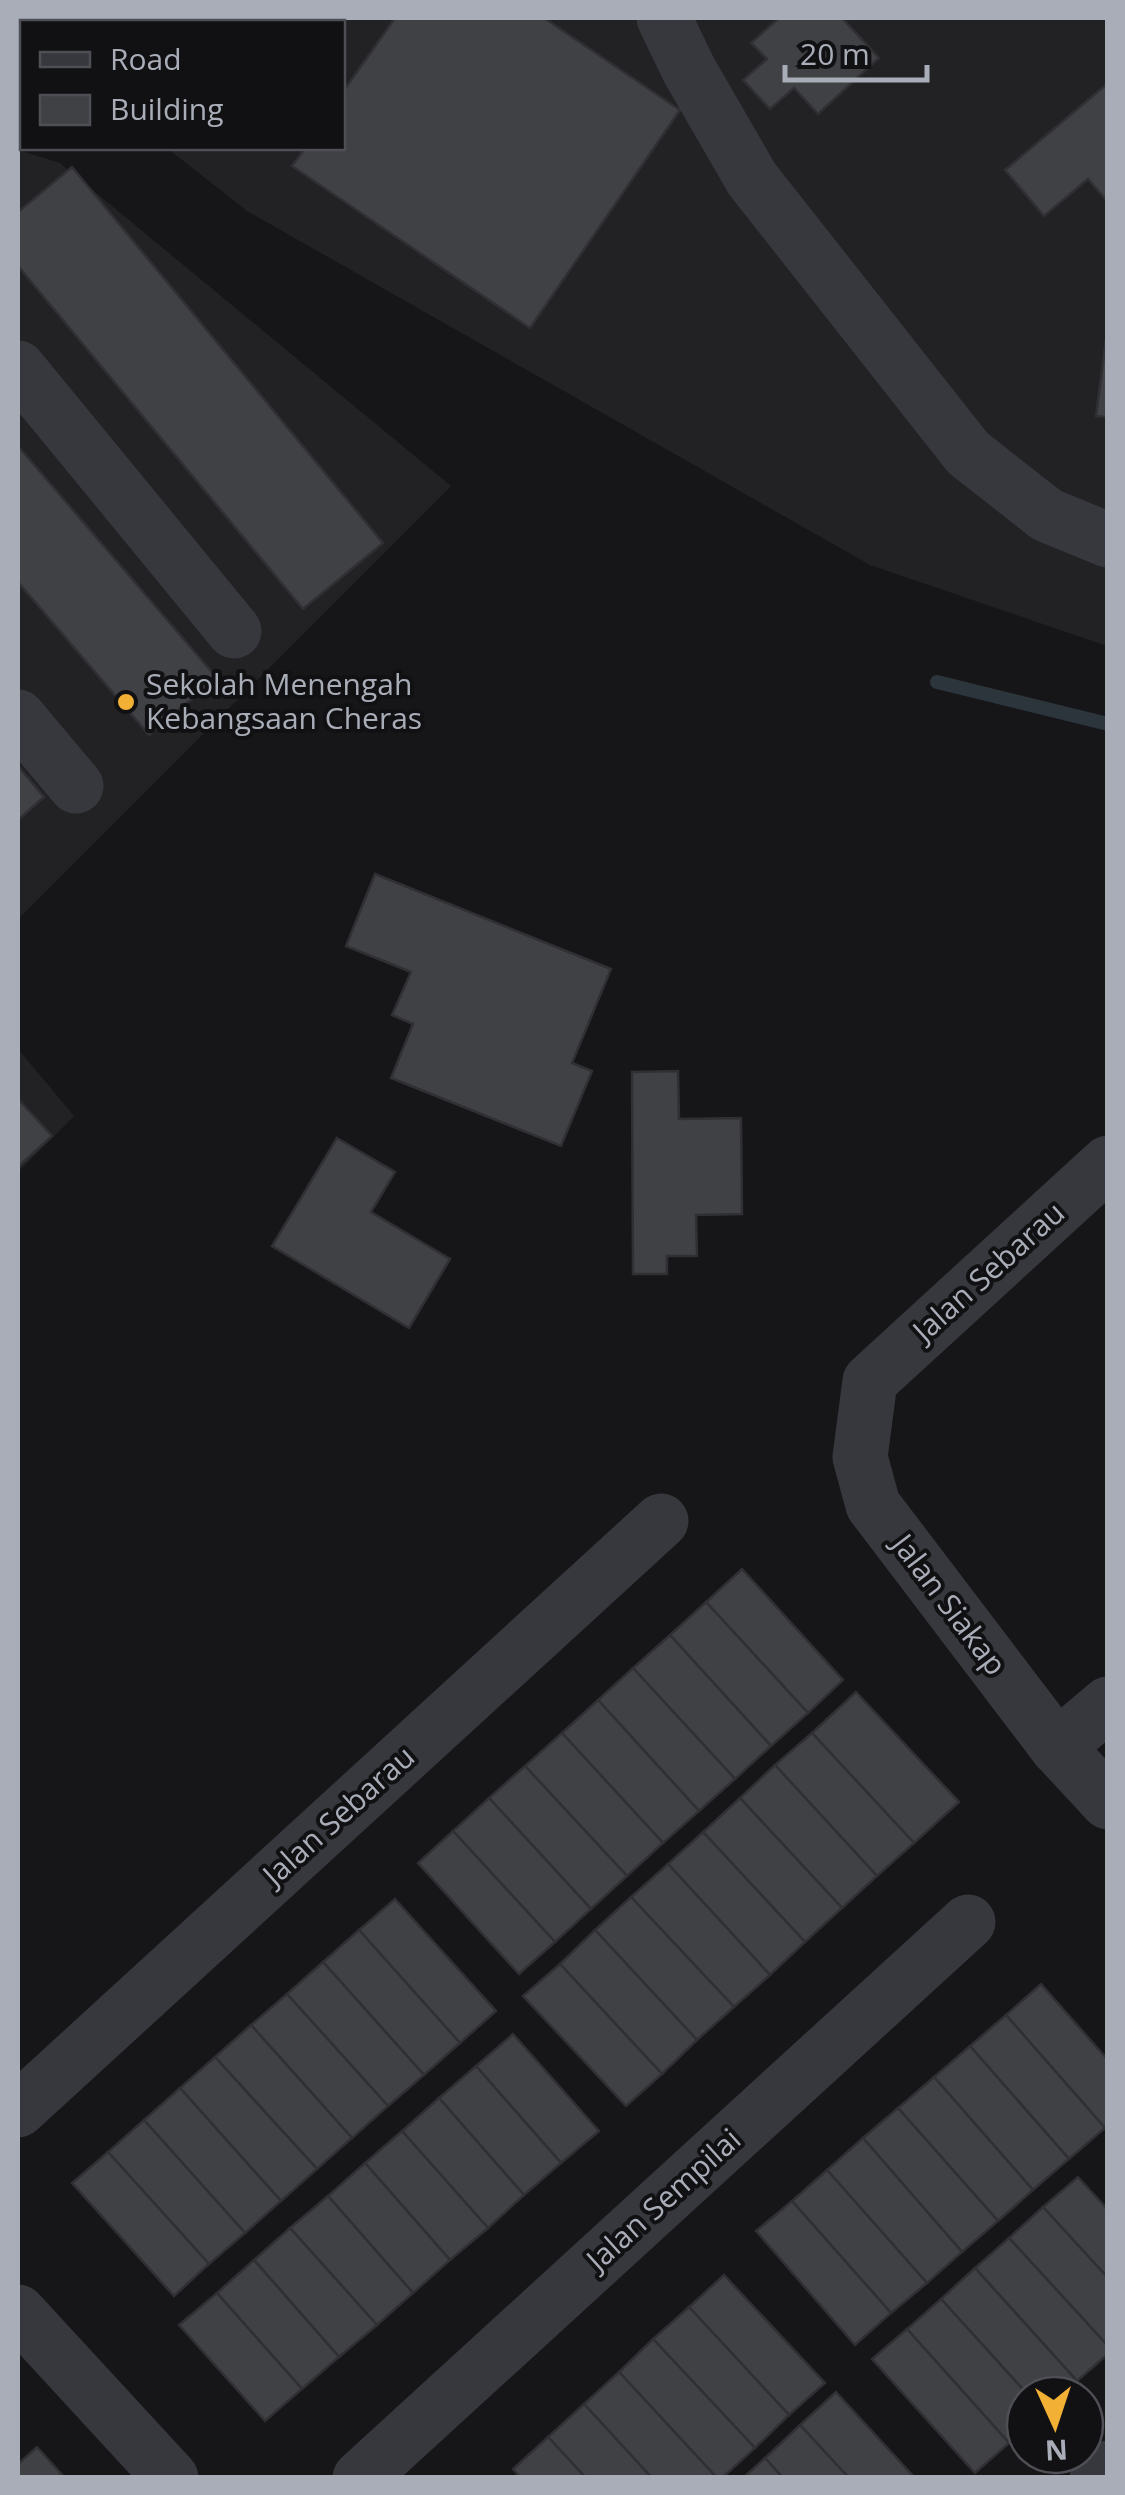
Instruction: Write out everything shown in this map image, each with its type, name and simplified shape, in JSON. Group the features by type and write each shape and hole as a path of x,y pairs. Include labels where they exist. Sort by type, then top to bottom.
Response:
{"street":[{"path":"664,18 689,70 752,179 968,452 1047,515 1108,540"},
{"path":"18,368 234,631"},
{"path":"18,717 76,786"},
{"name":"Jalan Sebarau","path":"870,1380 1108,1163"},
{"name":"Jalan Siakap","path":"870,1380 860,1457 873,1506 1057,1747 1108,1802"},
{"name":"Jalan Sebarau","path":"19,2106 661,1521"},
{"path":"1057,1747 1108,1704"},
{"name":"Jalan Sempilai","path":"360,2478 968,1922"},
{"path":"18,2312 170,2478"},
{"path":"1097,2478 1108,2468"}],"shaded area":[{"path":"18,18 1107,18 1107,646 870,565 247,211 170,150 345,150 345,20 20,20 18,29"},
{"name":"Sekolah Menengah Kebangsaan Cheras","path":"18,150 60,163 451,486 18,919"},
{"path":"18,1049 74,1116 18,1172"}],"building":[{"path":"395,18 544,18 680,110 530,328 292,166 304,150 345,150 345,89"},
{"path":"779,18 842,18 879,58 818,114 794,88 770,109 743,80 767,59 751,43"},
{"path":"1107,84 1108,202 1088,179 1044,216 1005,170"},
{"path":"72,167 383,543 303,609 18,266 18,212"},
{"path":"1108,331 1108,417 1096,416"},
{"path":"18,446 217,678 149,735 18,582"},
{"path":"18,766 44,797 18,820"},
{"path":"375,874 611,969 572,1063 592,1071 561,1146 391,1078 413,1024 392,1015 411,972 346,946"},
{"path":"678,1071 679,1119 741,1118 742,1214 696,1215 697,1256 667,1256 667,1274 633,1274 632,1072"},
{"path":"18,1099 52,1136 18,1167"},
{"path":"337,1138 395,1172 371,1212 450,1259 409,1328 272,1246"},
{"path":"742,1569 843,1680 808,1713 706,1602"},
{"path":"706,1602 808,1713 771,1746 670,1635"},
{"path":"670,1635 771,1746 735,1779 633,1668"},
{"path":"633,1668 735,1779 699,1811 598,1700"},
{"path":"856,1692 959,1802 914,1843 812,1733"},
{"path":"598,1700 699,1811 663,1843 562,1733"},
{"path":"562,1733 663,1843 627,1876 525,1766"},
{"path":"812,1733 914,1843 877,1876 775,1765"},
{"path":"775,1765 877,1876 842,1908 740,1798"},
{"path":"525,1766 627,1876 591,1909 489,1798"},
{"path":"489,1798 591,1909 555,1942 453,1831"},
{"path":"740,1798 842,1908 805,1942 703,1832"},
{"path":"453,1831 555,1942 519,1974 418,1863"},
{"path":"703,1832 805,1942 770,1975 668,1864"},
{"path":"668,1864 770,1975 734,2007 631,1897"},
{"path":"631,1897 734,2007 697,2040 595,1930"},
{"path":"395,1899 496,2011 460,2043 359,1930"},
{"path":"359,1930 460,2043 424,2075 323,1962"},
{"path":"595,1930 697,2040 662,2074 560,1964"},
{"path":"323,1962 424,2075 388,2106 287,1994"},
{"path":"560,1964 662,2074 626,2106 523,1996"},
{"path":"1041,1984 1108,2060 1105,2128 1006,2015"},
{"path":"287,1994 388,2106 352,2138 251,2025"},
{"path":"1006,2015 1105,2128 1069,2159 970,2046"},
{"path":"251,2025 352,2138 317,2169 215,2057"},
{"path":"513,2034 599,2131 561,2163 476,2066"},
{"path":"970,2046 1069,2159 1033,2190 934,2077"},
{"path":"215,2057 317,2169 281,2201 180,2088"},
{"path":"476,2066 561,2163 524,2195 439,2098"},
{"path":"934,2077 1033,2190 998,2221 898,2108"},
{"path":"180,2088 281,2201 245,2233 144,2120"},
{"path":"439,2098 524,2195 488,2228 402,2131"},
{"path":"898,2108 998,2221 962,2252 863,2138"},
{"path":"144,2120 245,2233 209,2264 108,2152"},
{"path":"402,2131 488,2228 450,2260 365,2163"},
{"path":"863,2138 962,2252 927,2283 827,2170"},
{"path":"108,2152 209,2264 174,2296 72,2183"},
{"path":"365,2163 450,2260 413,2293 328,2196"},
{"path":"827,2170 927,2283 891,2313 792,2201"},
{"path":"1078,2177 1108,2210 1108,2278 1043,2207"},
{"path":"328,2196 413,2293 377,2325 290,2228"},
{"path":"792,2201 891,2313 855,2345 756,2231"},
{"path":"1043,2207 1108,2278 1108,2346 1009,2238"},
{"path":"290,2228 377,2325 339,2357 254,2260"},
{"path":"1009,2238 1108,2346 1108,2354 1084,2375 1072,2375 975,2268"},
{"path":"254,2260 339,2357 302,2389 217,2293"},
{"path":"975,2268 1072,2375 1010,2375 941,2299"},
{"path":"724,2275 825,2383 789,2415 689,2307"},
{"path":"217,2293 302,2389 265,2421 179,2325"},
{"path":"941,2299 1010,2375 1005,2375 1005,2439 907,2329"},
{"path":"689,2307 789,2415 755,2448 653,2339"},
{"path":"907,2329 1005,2439 1005,2447 975,2473 872,2359"},
{"path":"653,2339 755,2448 722,2478 717,2478 619,2372"},
{"path":"619,2372 717,2478 652,2478 584,2404"},
{"path":"836,2392 915,2478 849,2478 800,2425"},
{"path":"584,2404 652,2478 586,2478 548,2437"},
{"path":"800,2425 849,2478 783,2478 765,2458"},
{"path":"548,2437 586,2478 521,2478 513,2469"},
{"path":"37,2447 65,2478 18,2478 18,2464"},
{"path":"765,2458 783,2478 743,2478"}],"waterway":[{"path":"937,682 1108,724"}],"place":[{"name":"Sekolah Menengah Kebangsaan Cheras","path":"126,702"}]}
